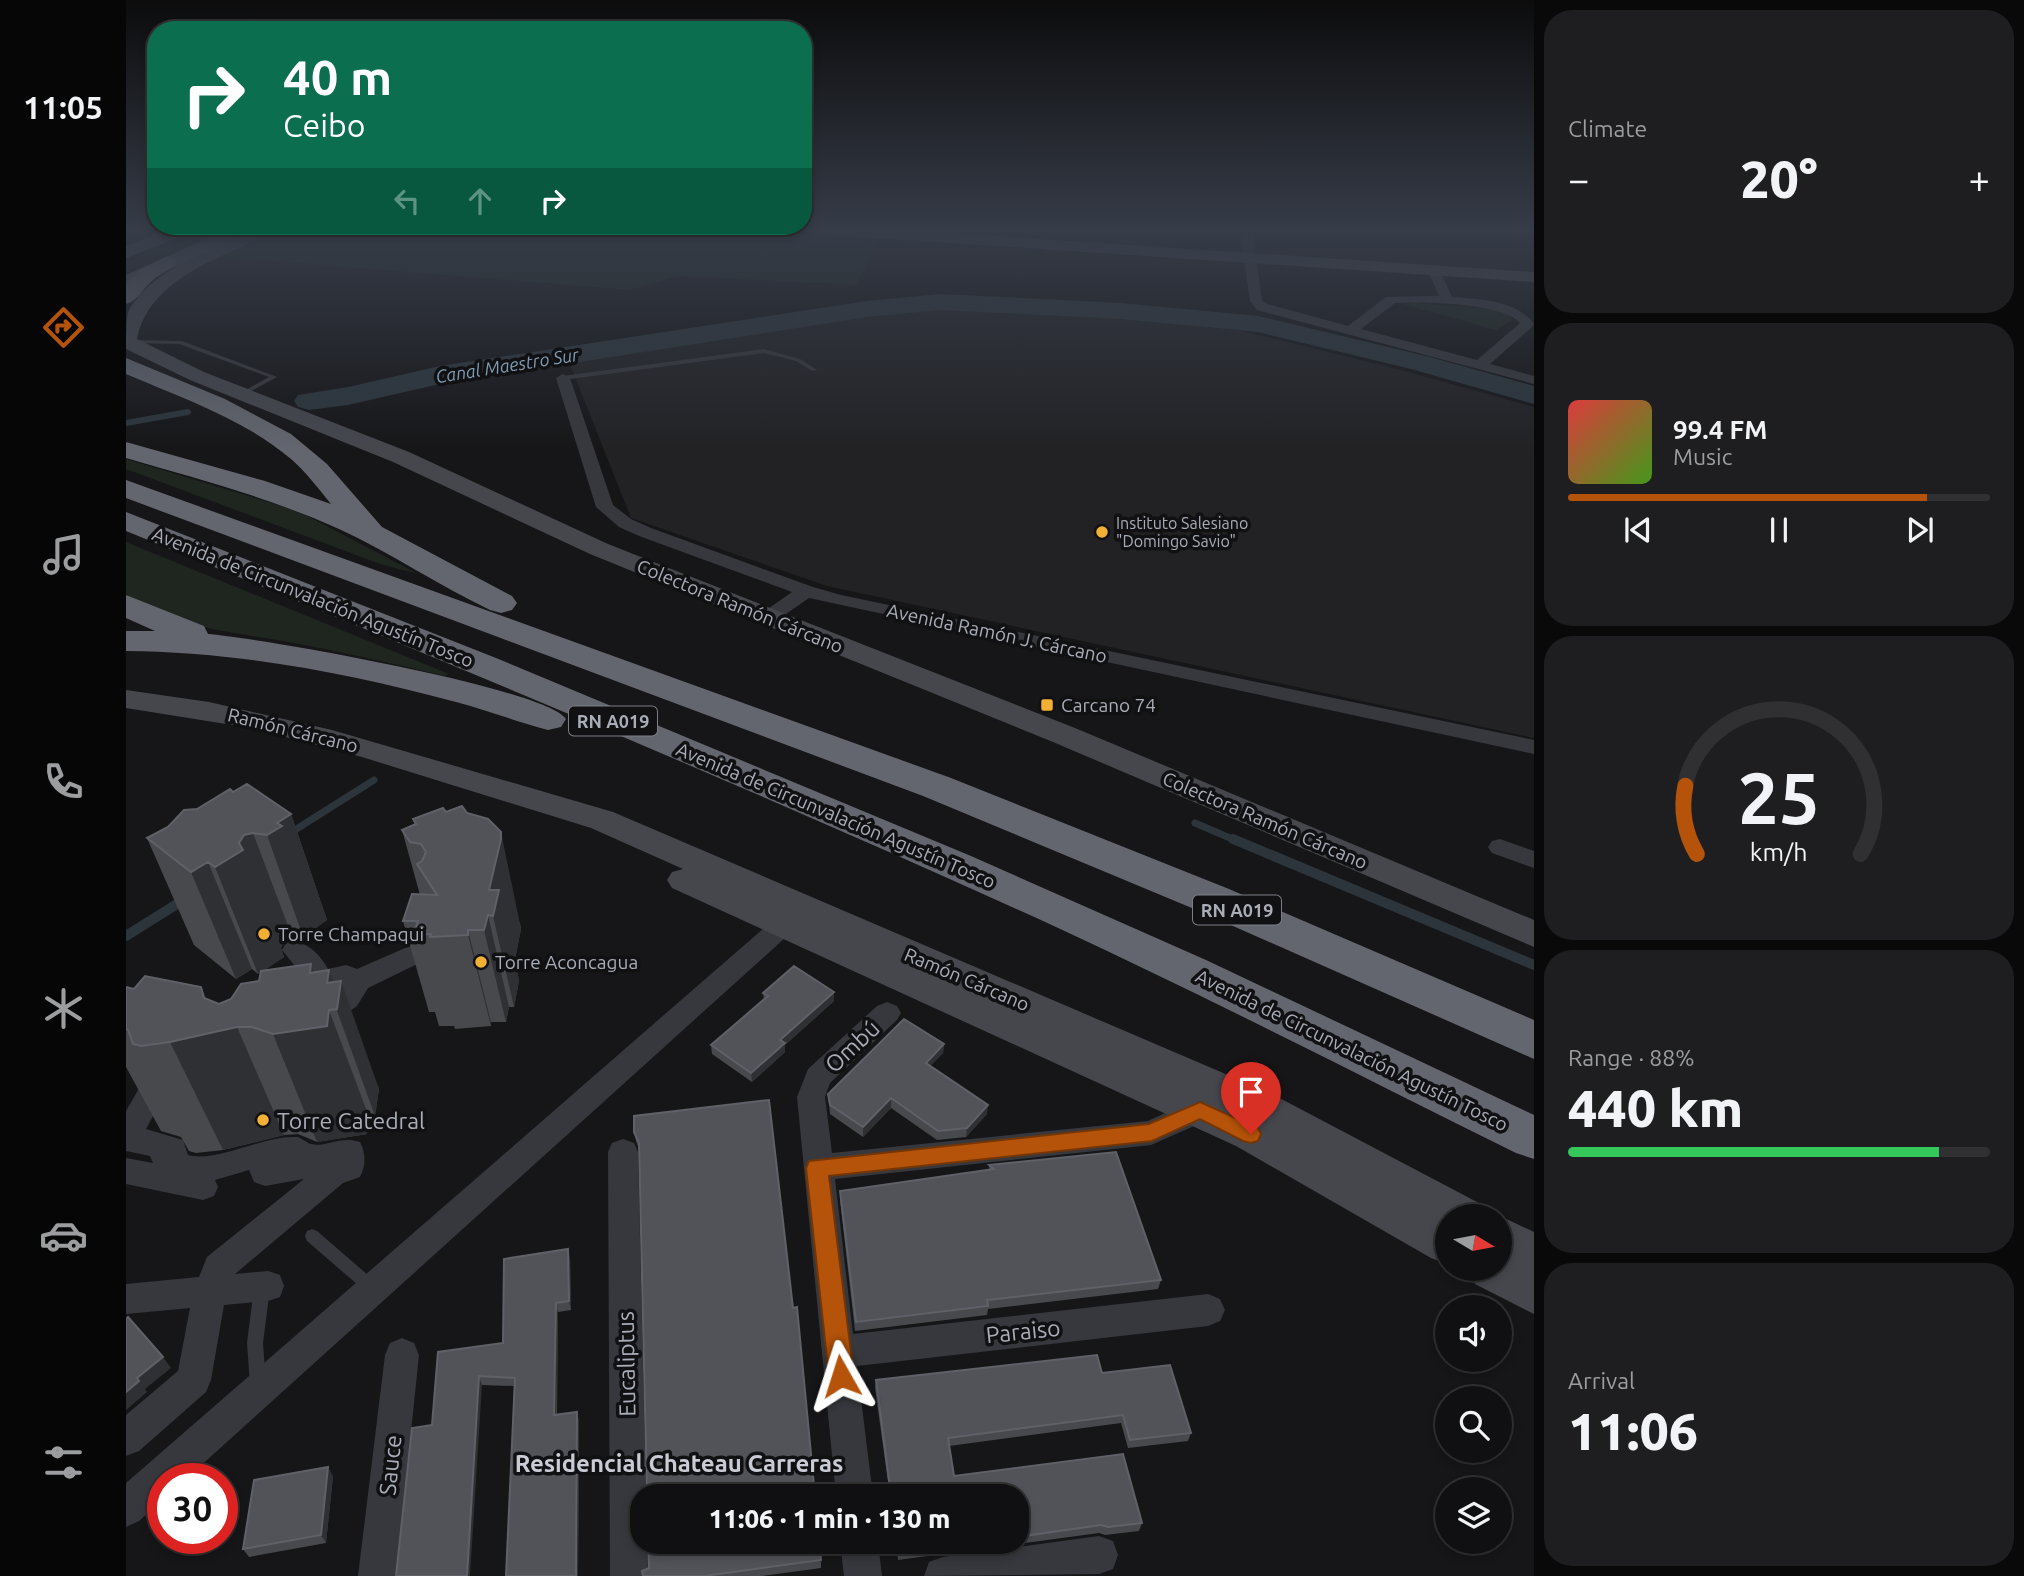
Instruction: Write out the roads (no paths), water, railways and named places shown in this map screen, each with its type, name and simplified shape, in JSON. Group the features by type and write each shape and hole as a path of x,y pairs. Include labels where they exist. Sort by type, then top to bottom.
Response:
{"highway":[{"path":"127,353 286,443 318,470 347,506 378,536"},
{"path":"126,450 281,496 378,536 502,604 759,699 937,787"},
{"name":"Avenida de Circunvalación Agustín Tosco","path":"126,488 937,787 1214,900 1534,1040"},
{"name":"Avenida de Circunvalación Agustín Tosco","path":"126,521 803,800 1076,919 1534,1138"},
{"path":"126,605 167,625 501,703 618,748 866,855 1076,919"},
{"path":"126,641 249,646"}],"main road":[{"path":"127,353 128,322 143,304"},
{"name":"Colectora Ramón Cárcano","path":"127,353 153,357 401,457 599,549 1064,735 1534,934"},
{"name":"Ramón Cárcano","path":"126,699 247,717 387,754 602,820 793,917 1206,1097 1256,1105 1440,1204"},
{"name":"Ramón Cárcano","path":"1206,1097 1251,1134 1435,1237"},
{"path":"1512,1243 1534,1255"},
{"path":"1512,1281 1534,1293"}],"street":[{"path":"1259,304 1262,307 1534,380"},
{"path":"1350,331 1386,304"},
{"path":"1473,304 1517,310 1525,316 1527,324 1480,365"},
{"name":"Avenida Ramón J. Cárcano","path":"563,379 600,496 613,515 645,533 806,591 1534,747"},
{"path":"769,617 806,591"},
{"path":"1500,847 1534,860"},
{"path":"126,1508 793,917"},
{"path":"355,982 435,944"},
{"path":"295,950 314,968 322,983"},
{"path":"341,975 350,977 355,982 354,991 346,1001 307,1025 294,1018 322,983 341,975"},
{"name":"Ombú","path":"853,1484 811,1097 818,1077 887,1013"},
{"path":"126,1438 194,1380 218,1268 332,1174 349,1168 349,1151 296,1159 297,1150 262,1155 203,1171 177,1165 165,1157 172,1149 126,1138 165,1068 179,1054"},
{"path":"817,1168 1152,1133 1206,1097"},
{"name":"Eucaliptus","path":"623,1152 629,1576"},
{"path":"126,1171 203,1187"},
{"path":"126,1299 211,1292 265,1291"},
{"name":"Paraiso","path":"839,1352 1208,1310"},
{"name":"Sauce","path":"377,1576 402,1354"},
{"path":"860,1554 863,1576"},
{"path":"943,1576 1099,1555"}],"lane":[{"path":"127,353 180,342 274,377 242,394"},
{"path":"563,379 764,351 798,360 814,370"},
{"path":"312,1236 373,1289"},
{"path":"259,1391 255,1342 265,1291"}],"waterway":[{"name":"Canal Maestro Sur","path":"309,401 348,396 440,375 867,309 925,304"},
{"name":"Canal Maestro Sur","path":"972,304 1121,311 1258,324 1420,363 1534,395"},
{"name":"Canal Maestro Sur","path":"126,423 188,412"},
{"path":"287,835 374,780"},
{"path":"1195,823 1237,841"},
{"path":"1233,839 1534,965"},
{"path":"126,936 185,899"}],"place":[{"name":"Instituto Salesiano \"Domingo Savio\"","path":"1102,532"},
{"name":"Carcano 74","path":"1047,705"},
{"name":"Torre Champaqui","path":"264,934"},
{"name":"Torre Aconcagua","path":"481,962"},
{"name":"Torre Catedral","path":"263,1120"}],"district":[{"name":"Residencial Chateau Carreras","path":"679,1463"}]}
